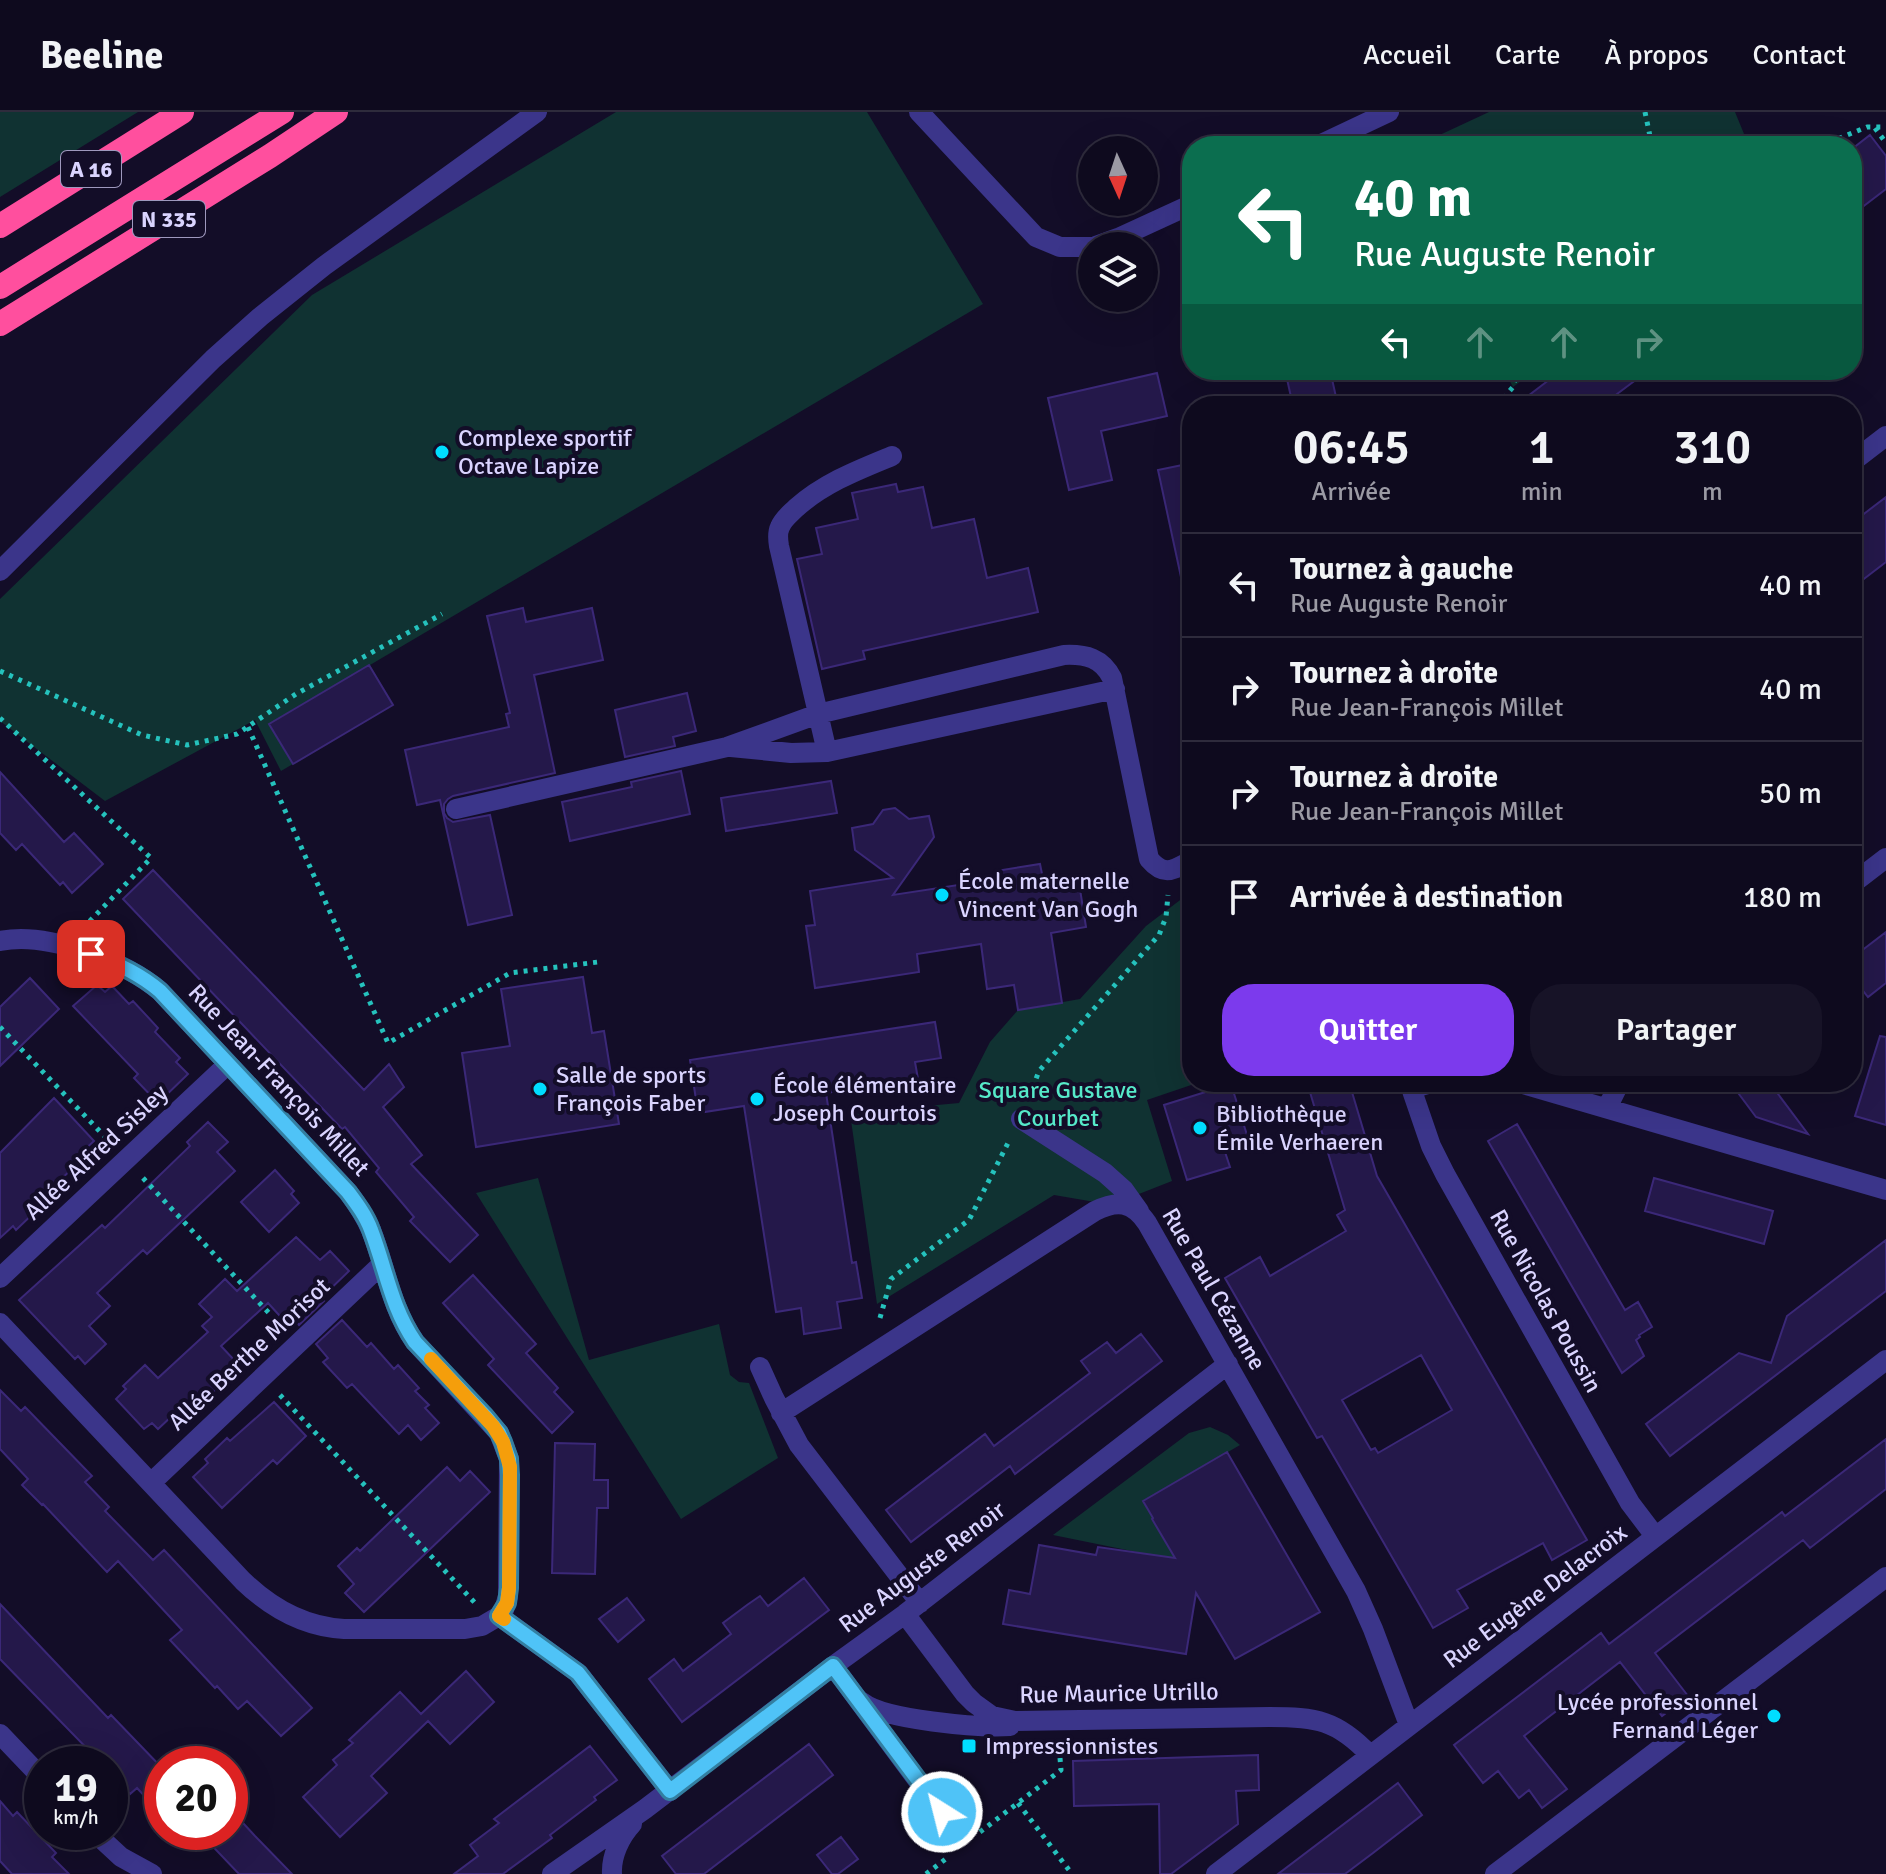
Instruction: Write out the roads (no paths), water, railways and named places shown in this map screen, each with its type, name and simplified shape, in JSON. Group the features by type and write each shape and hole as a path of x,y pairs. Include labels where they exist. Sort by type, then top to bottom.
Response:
{"highway":[{"name":"A 16","path":"0,226 182,112"},
{"name":"A 16","path":"0,287 282,112"},
{"name":"N 335","path":"0,324 336,112"}],"street":[{"path":"0,571 213,359 260,317 324,266 537,112"},
{"path":"919,112 1036,237 1060,247 1078,246"},
{"path":"1338,136 1389,112"},
{"path":"1132,232 1182,209"},
{"path":"1862,454 1886,436"},
{"path":"827,752 779,546 779,529 805,500 826,486 892,456"},
{"path":"456,809 727,747 818,714 1079,654 1096,660 1108,671 1115,689 1146,852 1154,865 1165,871 1182,865"},
{"path":"727,747 791,753 827,752 1115,689"},
{"path":"1862,876 1886,858"},
{"name":"Rue Jean-François Millet","path":"0,941 25,939 70,947 112,961 150,983 348,1192 370,1227 392,1299 408,1332 485,1416 499,1433 506,1450 510,1475 509,1588 507,1603 496,1619"},
{"name":"Allée Alfred Sisley","path":"0,1278 228,1064"},
{"name":"Rue Nicolas Poussin","path":"1412,1092 1431,1146 1445,1174 1630,1503 1655,1536"},
{"path":"1551,1092 1886,1190"},
{"path":"1607,1108 1615,1092"},
{"path":"1021,1119 1105,1173 1124,1190 1141,1215"},
{"name":"Rue Paul Cézanne","path":"781,1413 1095,1211 1116,1203 1133,1208 1141,1215 1228,1364 1356,1591 1409,1725"},
{"name":"Allée Berthe Morisot","path":"152,1482 382,1264"},
{"path":"0,1323 257,1594 269,1603 298,1619 331,1628 455,1630 482,1626 496,1619 578,1673 670,1791"},
{"name":"Rue Eugène Delacroix","path":"1216,1874 1886,1360"},
{"name":"Rue Auguste Renoir","path":"552,1874 670,1791 913,1608 1228,1364"},
{"name":"Rue Maurice Utrillo","path":"760,1367 781,1413 810,1460 913,1608 965,1694 982,1710 1001,1720 1307,1718 1347,1733 1370,1755"},
{"path":"1495,1874 1886,1577"},
{"path":"833,1666 963,1840"},
{"path":"858,1699 878,1711 959,1725 991,1727 1047,1721"},
{"path":"0,1734 24,1759"},
{"path":"612,1874 616,1849 645,1809"},
{"path":"113,1850 152,1874"}],"place":[{"name":"Complexe sportif Octave Lapize","path":"442,452"},
{"name":"École maternelle Vincent Van Gogh","path":"942,895"},
{"name":"Salle de sports François Faber","path":"540,1089"},
{"name":"École élémentaire Joseph Courtois","path":"757,1099"},
{"name":"Bibliothèque Émile Verhaeren","path":"1200,1128"},
{"name":"Lycée professionnel Fernand Léger","path":"1774,1716"},
{"name":"Impressionnistes","path":"969,1746"}],"park label":[{"name":"Square Gustave Courbet","path":"1058,1104"}]}
